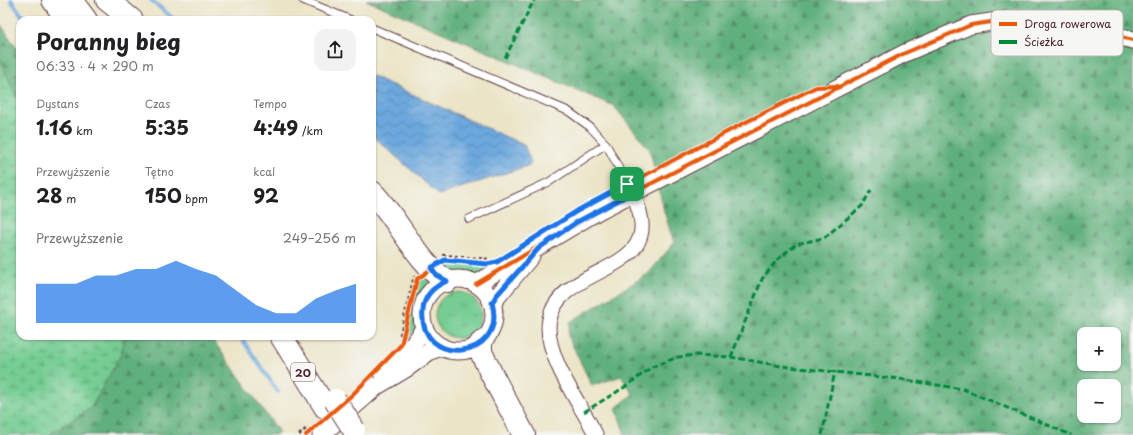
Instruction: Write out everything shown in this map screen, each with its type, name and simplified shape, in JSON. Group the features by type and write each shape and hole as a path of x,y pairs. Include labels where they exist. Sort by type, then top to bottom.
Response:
{"main road":[{"path":"53,0 64,16"},
{"path":"71,0 83,16"},
{"path":"108,0 127,16"},
{"path":"376,197 399,225 431,274"},
{"name":"20","path":"284,340 351,433"},
{"name":"20","path":"296,340 330,404"},
{"path":"481,343 481,352 524,435"}],"street":[{"path":"476,284 506,265 539,248 577,222 905,52 971,25 991,22"},
{"path":"1123,38 1133,40"},
{"path":"596,435 557,364 551,348 549,321 556,303 565,292 621,261 637,244 643,222 640,208 632,193"},
{"path":"492,303 539,248"},
{"path":"431,274 465,280 476,284 488,295 492,303 494,315 492,327 481,343 465,350 452,350 442,347 433,340 424,327 422,316 426,298 439,285 431,274"},
{"path":"377,386 419,337 424,327"},
{"path":"315,430 430,351 442,347"}],"lane":[{"path":"303,0 342,16"},
{"path":"376,30 568,111 590,126 606,144 632,193"},
{"path":"469,220 549,182 606,144"}],"path":[{"path":"398,340 431,274 445,260 493,263"},
{"path":"403,339 417,279 431,274"},
{"path":"299,435 315,430"},
{"path":"306,435 315,430"}],"green space":[{"path":"366,0 1133,0 1133,435 625,435 616,408 633,394 621,376 592,386 568,336 570,322 648,274 674,243 664,211 650,150 614,106"},
{"path":"0,23 16,48 16,97 0,59"},
{"path":"0,59 16,97 16,340 123,340 121,354 91,408 49,435 0,435"},
{"path":"444,262 498,266 476,277 452,273 437,267"},
{"path":"426,274 431,283 422,295 417,308 417,326 403,347 419,283 421,278"},
{"path":"458,292 471,296 477,302 481,315 477,328 471,334 458,338 445,334 439,328 435,315 439,302 445,296"},
{"path":"123,340 213,340 279,432 275,435 49,435 91,408 121,354"}],"water":[{"path":"376,78 524,145 531,162 530,165 439,195 376,139"}],"waterway":[{"path":"11,0 22,16"},
{"path":"151,0 170,16"},
{"path":"243,340 278,392"}],"marked path":[{"path":"505,58 534,0"},
{"path":"731,357 762,279 777,260 796,244 824,238 862,206 871,190"},
{"path":"584,412 628,385 652,367 678,357 697,355 731,357 781,366 899,379 963,389 1071,435"},
{"path":"822,435 835,371"}],"cycle path":[{"path":"476,284 598,211 905,53 971,25 991,22"},
{"path":"1123,38 1133,40"},
{"path":"306,435 353,394 401,345 417,279 443,261 497,262 577,211 740,125 816,87 837,86"}],"route":[{"path":"627,184 632,193 577,222 539,248 496,296 492,303 494,309 494,321 490,332 481,343 471,349 459,351 446,349 433,340 427,333 422,322 423,307 426,298 439,285 447,281 436,275 431,268 445,260 487,264 497,262 577,211 627,184"}]}
